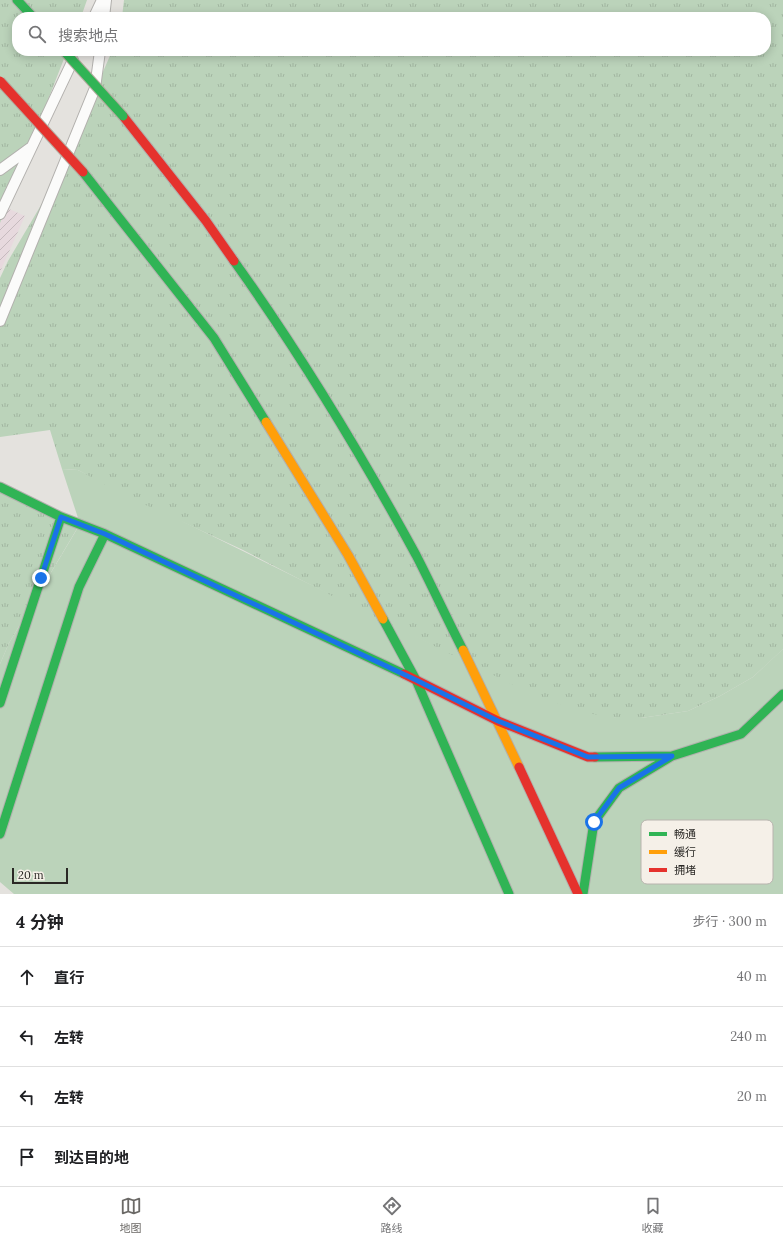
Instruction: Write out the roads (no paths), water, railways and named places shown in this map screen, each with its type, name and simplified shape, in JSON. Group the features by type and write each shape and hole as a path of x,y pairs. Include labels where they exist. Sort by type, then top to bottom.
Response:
{"main road":[{"path":"17,0 28,12"},
{"path":"69,56 123,116 206,221 264,303 346,432 416,556 498,721 578,894"},
{"path":"0,81 83,172 214,338 348,555 416,680 509,894"},
{"path":"0,487 61,517 105,534 416,680 498,721 588,757 672,756"},
{"path":"0,703 61,517"},
{"path":"0,834 79,587 105,534"},
{"path":"583,894 594,822 619,788 672,756 741,734 783,694"}],"lane":[{"path":"96,12 102,0"},
{"path":"105,12 106,0"},
{"path":"0,214 75,56"},
{"path":"0,321 96,88 99,56"},
{"path":"0,170 32,147"}]}
